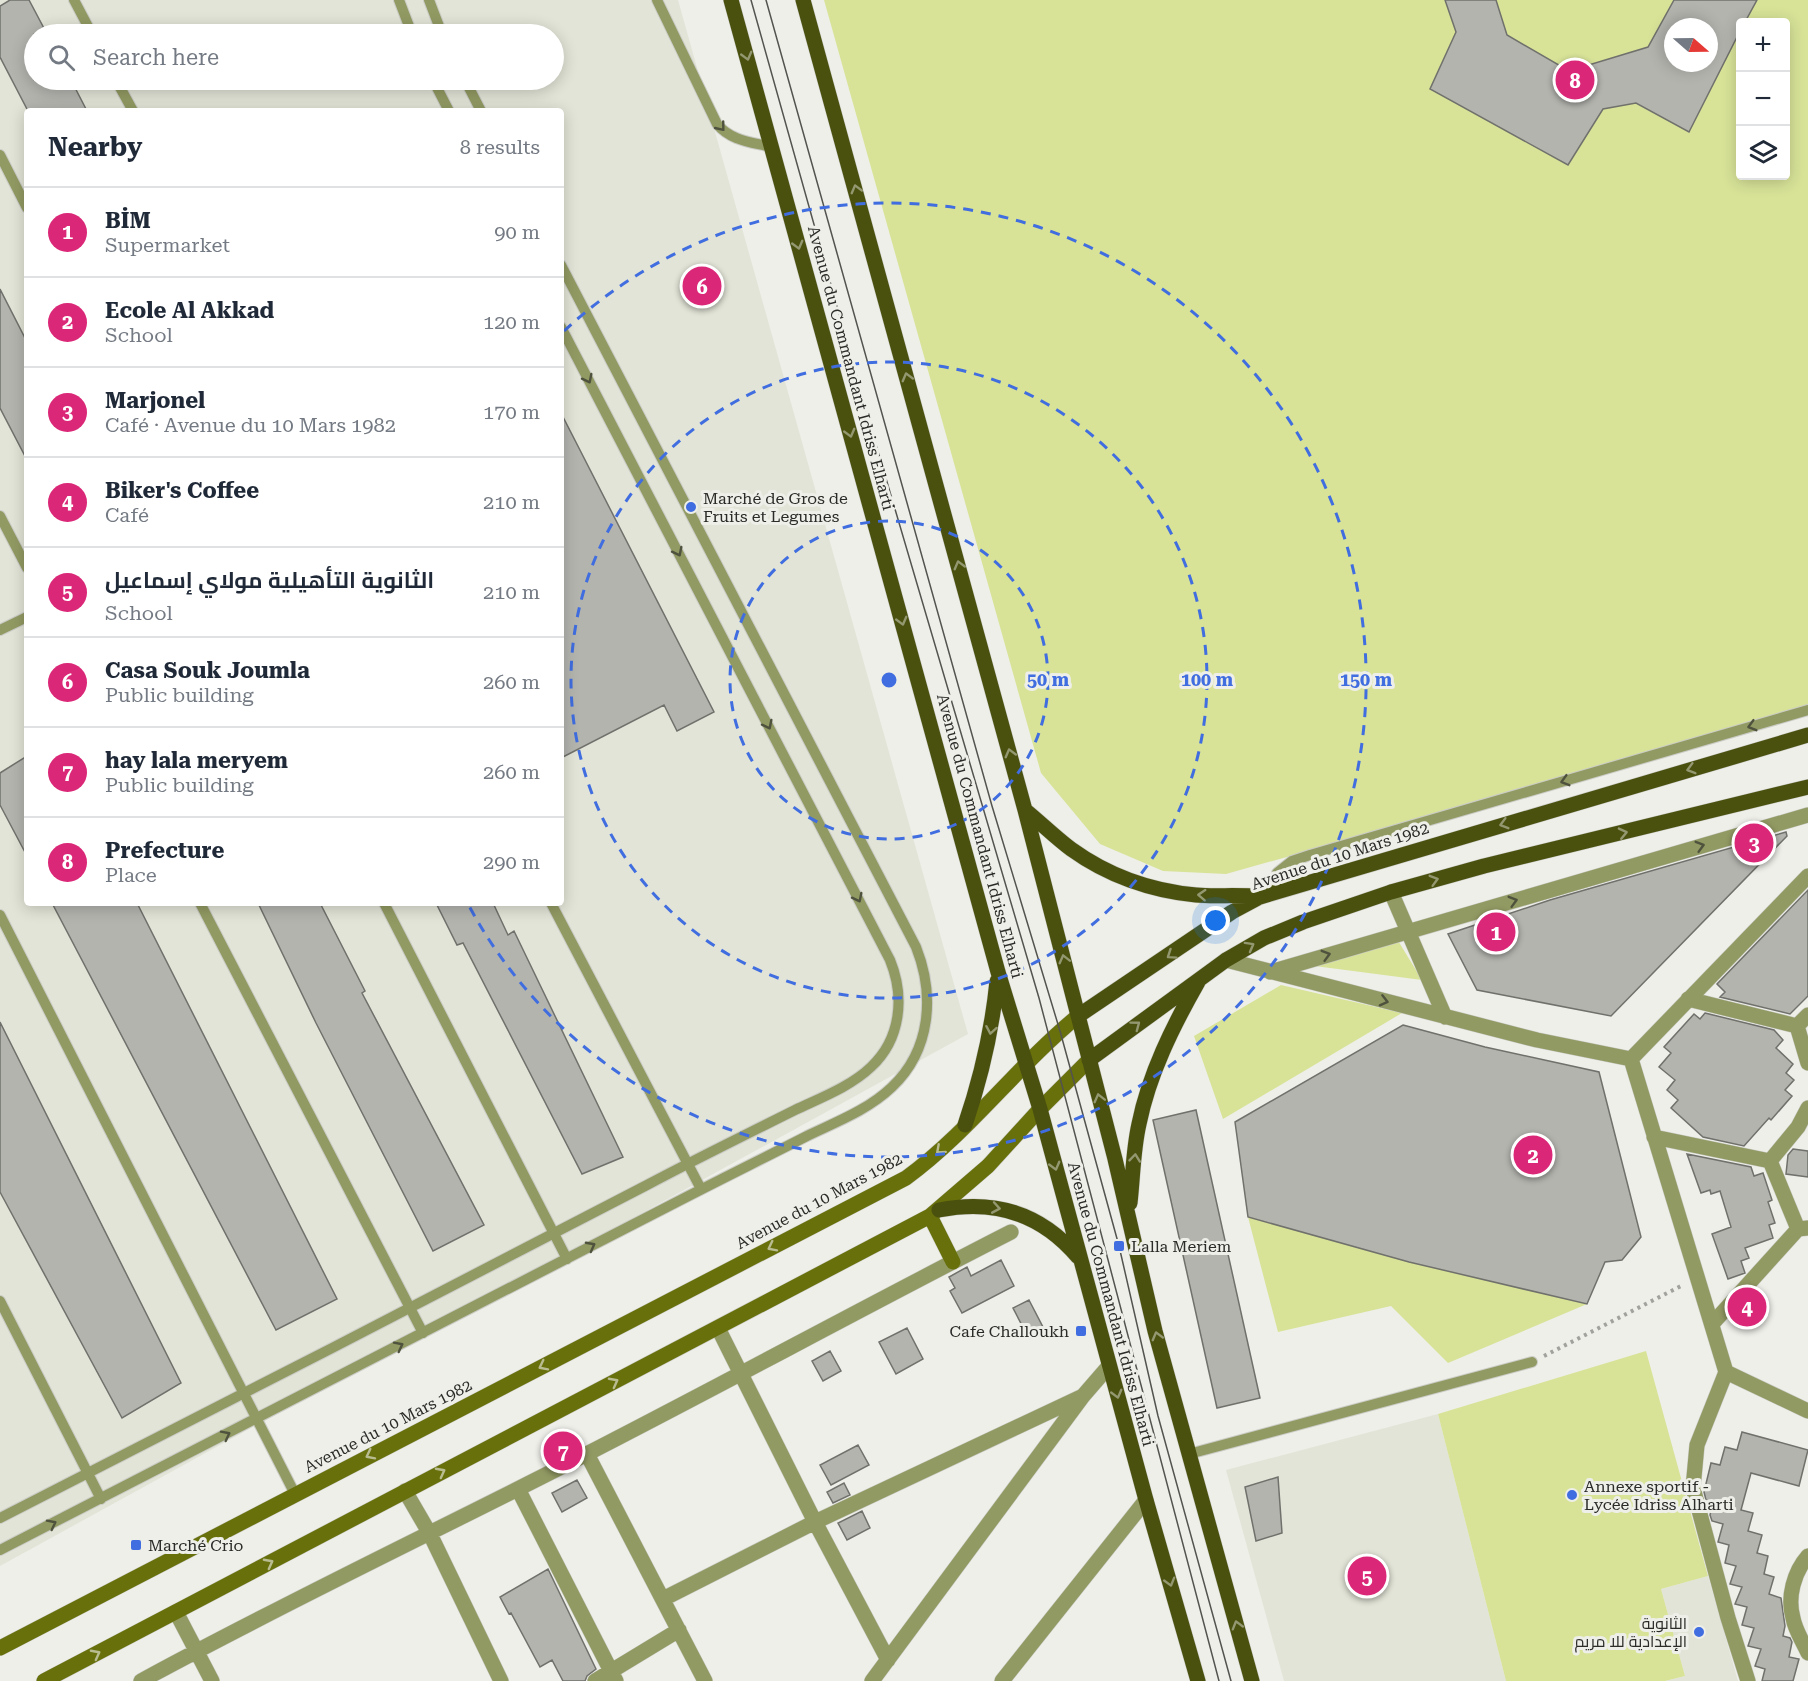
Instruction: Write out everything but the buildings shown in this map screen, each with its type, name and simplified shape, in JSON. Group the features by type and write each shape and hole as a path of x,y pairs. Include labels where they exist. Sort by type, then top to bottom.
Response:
{"main road":[{"name":"Avenue du Commandant Idriss Elharti","path":"731,0 998,972 1040,1109 1146,1500 1198,1681"},
{"path":"803,0 1025,810 1155,1331 1252,1681"},
{"name":"Avenue du 10 Mars 1982","path":"0,1648 906,1178 927,1162 1049,1040 1078,1016 1232,912 1267,894 1808,735"},
{"path":"934,1213 988,1166 1089,1060 1201,977 1264,938 1391,892 1484,866 1808,787"},
{"path":"1025,810 1071,849 1090,861 1131,880 1186,894 1267,894"},
{"path":"965,1125 990,1035 998,972"},
{"path":"1128,1216 1138,1125 1146,1097 1169,1038 1201,977"},
{"path":"44,1681 934,1213 958,1206 978,1205 1018,1213 1053,1232 1081,1261"},
{"path":"934,1213 953,1262"}],"street":[{"path":"1270,972 1808,814"},
{"path":"1631,1059 1808,876"},
{"path":"1391,892 1445,1017"},
{"path":"1226,960 1537,1040 1631,1059"},
{"path":"1688,999 1803,1020 1808,1063"},
{"path":"1631,1059 1726,1372 1697,1445 1693,1488 1728,1618 1748,1681"},
{"path":"1770,1161 1798,1127 1808,1108"},
{"path":"1654,1137 1770,1161"},
{"path":"1713,1323 1803,1228 1770,1161"},
{"path":"141,1681 741,1375 1011,1232"},
{"path":"718,1328 815,1522 888,1660"},
{"path":"872,1681 1083,1396 1109,1366"},
{"path":"1726,1372 1808,1411"},
{"path":"663,1599 815,1522 1083,1396"},
{"path":"587,1454 705,1681"},
{"path":"519,1489 614,1676"},
{"path":"405,1491 430,1534 501,1681"},
{"path":"1002,1681 1146,1500"},
{"path":"1808,1556 1795,1577 1791,1604 1793,1619 1808,1653"},
{"path":"176,1612 212,1681"},
{"path":"595,1681 614,1676 678,1630"}],"lane":[{"path":"74,0 87,24"},
{"path":"399,0 407,24"},
{"path":"429,0 438,24"},
{"path":"657,0 717,124 735,139 771,147"},
{"path":"121,90 131,108"},
{"path":"438,90 447,108"},
{"path":"470,90 479,108"},
{"path":"0,155 24,202"},
{"path":"0,1550 701,1189 862,1109 894,1085 916,1053 923,1035 928,999 926,981 916,947 564,271"},
{"path":"0,1518 688,1163 849,1083 868,1070 883,1054 896,1026 900,1000 890,960 564,333"},
{"path":"0,516 24,562"},
{"path":"0,630 24,618"},
{"path":"1267,894 1277,873 1292,861 1808,710"},
{"path":"202,906 423,1333"},
{"path":"386,906 567,1259"},
{"path":"553,906 701,1189"},
{"path":"0,915 295,1494"},
{"path":"0,1301 101,1499"},
{"path":"1189,1454 1532,1362"}],"path":[{"path":"1532,1362 1698,1278"}],"shaded area":[{"name":"Marché de Gros de Fruits et Legumes","path":"0,0 678,0 968,1034 0,1566"},
{"path":"1438,1414 1506,1681 1284,1681 1226,1470"},
{"name":"الثانوية الإعدادية للا مريم","path":"1708,1576 1738,1681 1665,1681 1685,1676 1661,1589"}],"green space":[{"path":"824,0 1808,0 1808,711 1226,874 1163,871 1100,844 1041,773"},
{"path":"1397,939 1422,980 1307,965"},
{"path":"1281,985 1402,1013 1223,1119 1194,1036"},
{"path":"1248,1217 1587,1304 1448,1363 1391,1306 1278,1332"},
{"name":"Annexe sportif - Lycée Idriss Alharti","path":"1646,1351 1708,1576 1661,1589 1685,1676 1665,1681 1506,1681 1438,1414"}],"tram line":[{"path":"751,0 872,431 1039,998 1219,1681"},
{"path":"766,0 992,806 1060,1031 1119,1246 1158,1416 1231,1681"}],"place":[{"name":"Prefecture","path":"1575,80"},
{"name":"Casa Souk Joumla","path":"702,286"},
{"name":"Marché de Gros de Fruits et Legumes","path":"691,507"},
{"name":"Marjonel","path":"1754,843"},
{"name":"BİM","path":"1496,932"},
{"name":"Ecole Al Akkad","path":"1533,1155"},
{"name":"Lalla Meriem","path":"1119,1246"},
{"name":"Biker's Coffee","path":"1747,1307"},
{"name":"Cafe Challoukh","path":"1081,1331"},
{"name":"hay lala meryem","path":"563,1451"},
{"name":"Annexe sportif - Lycée Idriss Alharti","path":"1572,1495"},
{"name":"Marché Crio","path":"136,1545"},
{"name":"الثانوية التأهيلية مولاي إسماعيل","path":"1367,1576"},
{"name":"الثانوية الإعدادية للا مريم","path":"1699,1632"}]}
